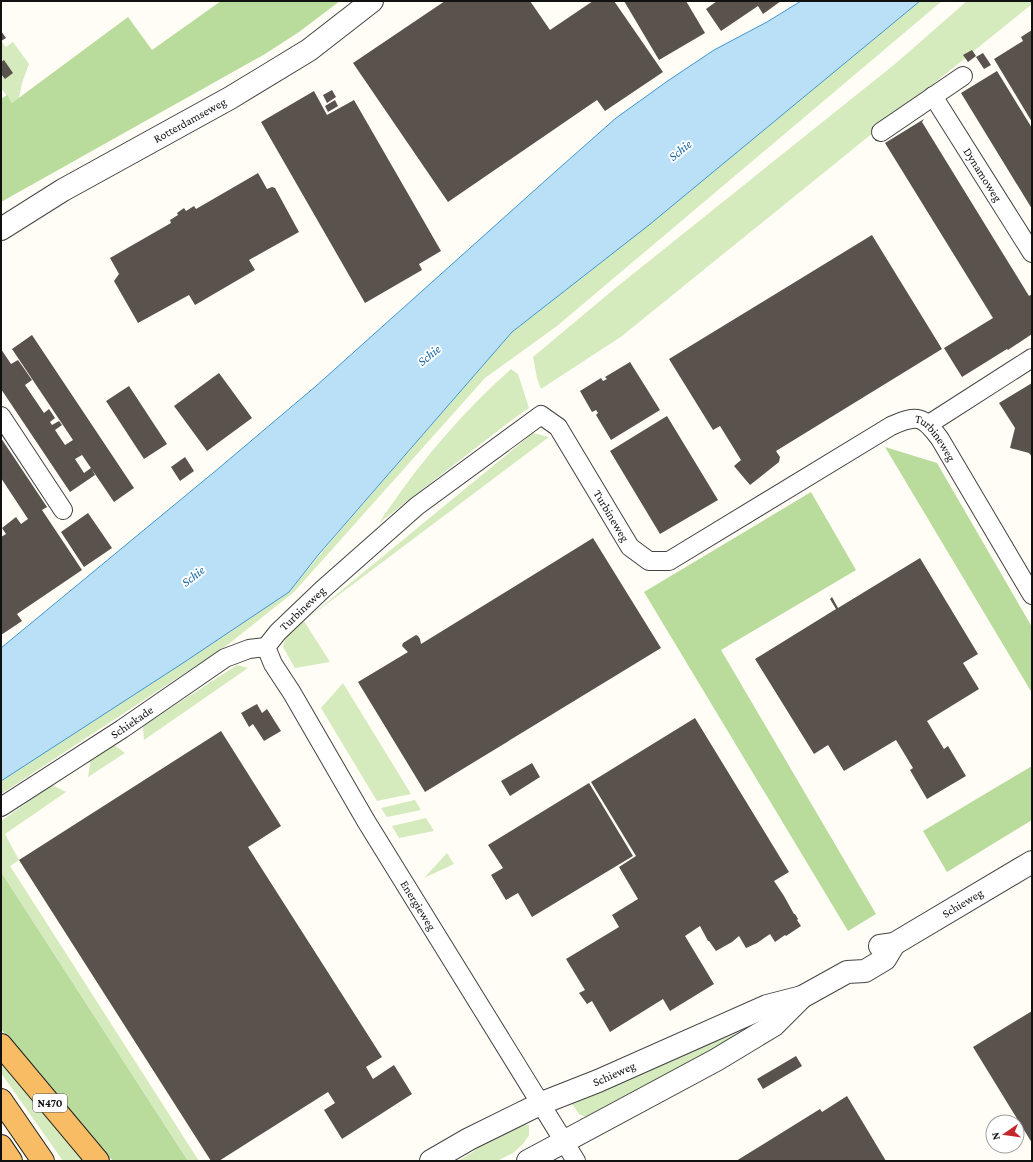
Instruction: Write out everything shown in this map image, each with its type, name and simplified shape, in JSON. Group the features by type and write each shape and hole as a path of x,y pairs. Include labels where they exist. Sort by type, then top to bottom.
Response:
{"highway":[{"name":"N470","path":"1,1045 98,1161"},
{"path":"1,1100 43,1161"},
{"path":"1,1146 11,1161"}],"street":[{"name":"Rotterdamseweg","path":"1,229 63,190 230,98 309,50 372,1"},
{"path":"881,132 963,76"},
{"name":"Dynamoweg","path":"933,96 1032,253"},
{"path":"929,424 1032,358"},
{"name":"Turbineweg","path":"266,647 278,632 323,589 417,506 541,414 558,427 630,547 649,561 669,561 891,426 912,418 922,419 929,424 944,446 1032,595"},
{"path":"1,416 63,510"},
{"name":"Schiekade","path":"1,808 122,729 224,658 249,649 266,647"},
{"name":"Energieweg","path":"266,647 273,664 296,700 366,821 542,1103 576,1161"},
{"name":"Schieweg","path":"431,1161 469,1139 542,1103 598,1081 767,1006 802,997 847,972 865,971 885,959 894,944 1032,862"},
{"name":"Schieweg","path":"528,1161 716,1060 774,1025 802,997"}],"green space":[{"path":"221,1 340,1 299,32 265,54 1,202 1,99 7,95 12,103 128,17 152,50"},
{"path":"920,1 942,1 557,326 485,378 294,592 226,646 1,794 1,781 183,663 289,592 338,533 512,332 649,225"},
{"path":"967,1 1032,1 1032,4 622,336 541,389 537,378 533,357 613,290 895,64"},
{"path":"2,42 6,47 13,42 29,64 22,83 19,98 12,103 1,88"},
{"path":"511,369 518,374 529,408 379,523 408,482 440,442 474,404"},
{"path":"533,433 549,437 307,619"},
{"path":"885,447 937,463 1032,627 1032,693"},
{"path":"811,492 856,570 721,650 876,914 848,931 644,592"},
{"path":"304,621 330,662 295,668 283,647 286,636"},
{"path":"237,665 248,668 144,740 143,726"},
{"path":"343,683 411,794 377,801 321,708"},
{"path":"113,744 125,753 88,777 91,758"},
{"path":"1032,766 1032,820 947,872 923,831"},
{"path":"52,785 66,792 5,834 19,860 10,866 199,1161 188,1161 1,872 1,821"},
{"path":"415,800 421,810 387,817 381,808"},
{"path":"426,818 434,831 399,838 392,826"},
{"path":"447,853 454,864 424,878"},
{"path":"1,872 188,1161 113,1161 1,1029"},
{"path":"775,1018 589,1119 579,1114 572,1104 574,1099 599,1088"},
{"path":"1,1051 89,1161 63,1161 1,1073"},
{"path":"516,1125 529,1125 529,1135 523,1144 513,1153 497,1161 458,1161 473,1152 491,1134"}],"water":[{"name":"Schie","path":"801,1 920,1 649,225 512,332 319,554 289,592 183,663 1,781 1,648 316,386 616,118 714,50 767,22"}],"building":[{"path":"445,1 530,1 550,30 593,1 614,1 663,72 605,111 597,100 448,202 353,63"},
{"path":"624,1 686,1 705,33 659,60"},
{"path":"717,1 781,1 763,14 758,6 721,31 706,9"},
{"path":"1032,30 1032,122 994,59 1023,41 1021,37"},
{"path":"1,31 6,38 1,41"},
{"path":"972,50 976,56 968,62 963,55"},
{"path":"983,53 991,65 984,69 976,57"},
{"path":"4,60 13,73 5,79 1,74 1,62"},
{"path":"997,71 1032,128 1032,209 961,93"},
{"path":"332,90 336,97 327,103 323,95"},
{"path":"314,91 327,115 354,100 441,251 419,264 422,270 365,303 261,122"},
{"path":"335,100 338,106 328,112 325,106"},
{"path":"924,119 922,122 1029,296 1032,294 1032,334 962,377 944,348 993,318 885,143"},
{"path":"258,173 267,189 272,187 275,188 299,232 249,260 255,270 195,305 189,295 138,323 114,281 119,274 110,258 171,223 170,220 178,215 177,213 184,208 186,211 194,206 196,209"},
{"path":"872,235 942,349 776,451 780,457 779,462 750,485 734,466 741,460 720,426 713,430 669,359"},
{"path":"32,335 134,488 114,502 91,469 95,475 70,492 1,389 1,349 11,364 18,360 32,380 25,385 44,413 49,409 55,418 50,422 52,425 59,421 62,425 55,430 65,445 73,440 12,349","holes":["76,446 91,468 84,473 75,459 82,455"]},
{"path":"630,362 660,410 611,440 596,415 598,413 596,410 592,412 580,391 601,378 603,381 607,379 605,377"},
{"path":"219,373 252,418 207,451 174,406"},
{"path":"1032,383 1032,457 1029,453 1010,448 1015,428 999,403"},
{"path":"129,386 167,444 144,459 106,401"},
{"path":"667,416 718,500 660,534 610,451"},
{"path":"1,438 47,507 42,510 82,570 17,614 22,621 1,635 1,537 6,534 2,528 16,517 21,524 28,519 1,478"},
{"path":"185,457 194,471 180,481 171,467"},
{"path":"88,513 112,548 84,567 61,532"},
{"path":"593,538 661,648 425,792 358,682 408,652 402,646 403,643 416,635 420,639 421,644"},
{"path":"920,558 978,654 963,663 979,689 927,721 944,749 948,746 966,776 927,799 910,770 913,768 896,740 844,771 828,745 814,754 755,659 836,609 830,599 832,597 838,608"},
{"path":"257,704 262,713 267,709 281,731 264,741 253,724 249,727 241,713"},
{"path":"695,718 789,872 774,881 801,926 775,942 770,934 757,943 746,948 739,936 732,942 716,951 708,941 700,926 685,936 714,984 670,1011 663,999 610,1032 592,1001 587,1004 579,993 585,990 566,959 619,927 612,915 638,899 619,867 636,856 591,782"},
{"path":"221,731 281,826 248,847 382,1057 366,1067 373,1079 394,1065 412,1094 342,1139 324,1110 335,1103 328,1092 219,1161 211,1161 19,860"},
{"path":"532,763 540,777 510,796 501,781"},
{"path":"589,783 633,856 532,917 518,893 506,900 491,875 503,868 488,845"},
{"path":"1032,1011 1032,1143 1025,1132 1025,1114 1014,1114 973,1047"},
{"path":"796,1056 802,1066 763,1089 757,1079"},
{"path":"847,1096 886,1161 736,1161 820,1109 822,1112"}]}
